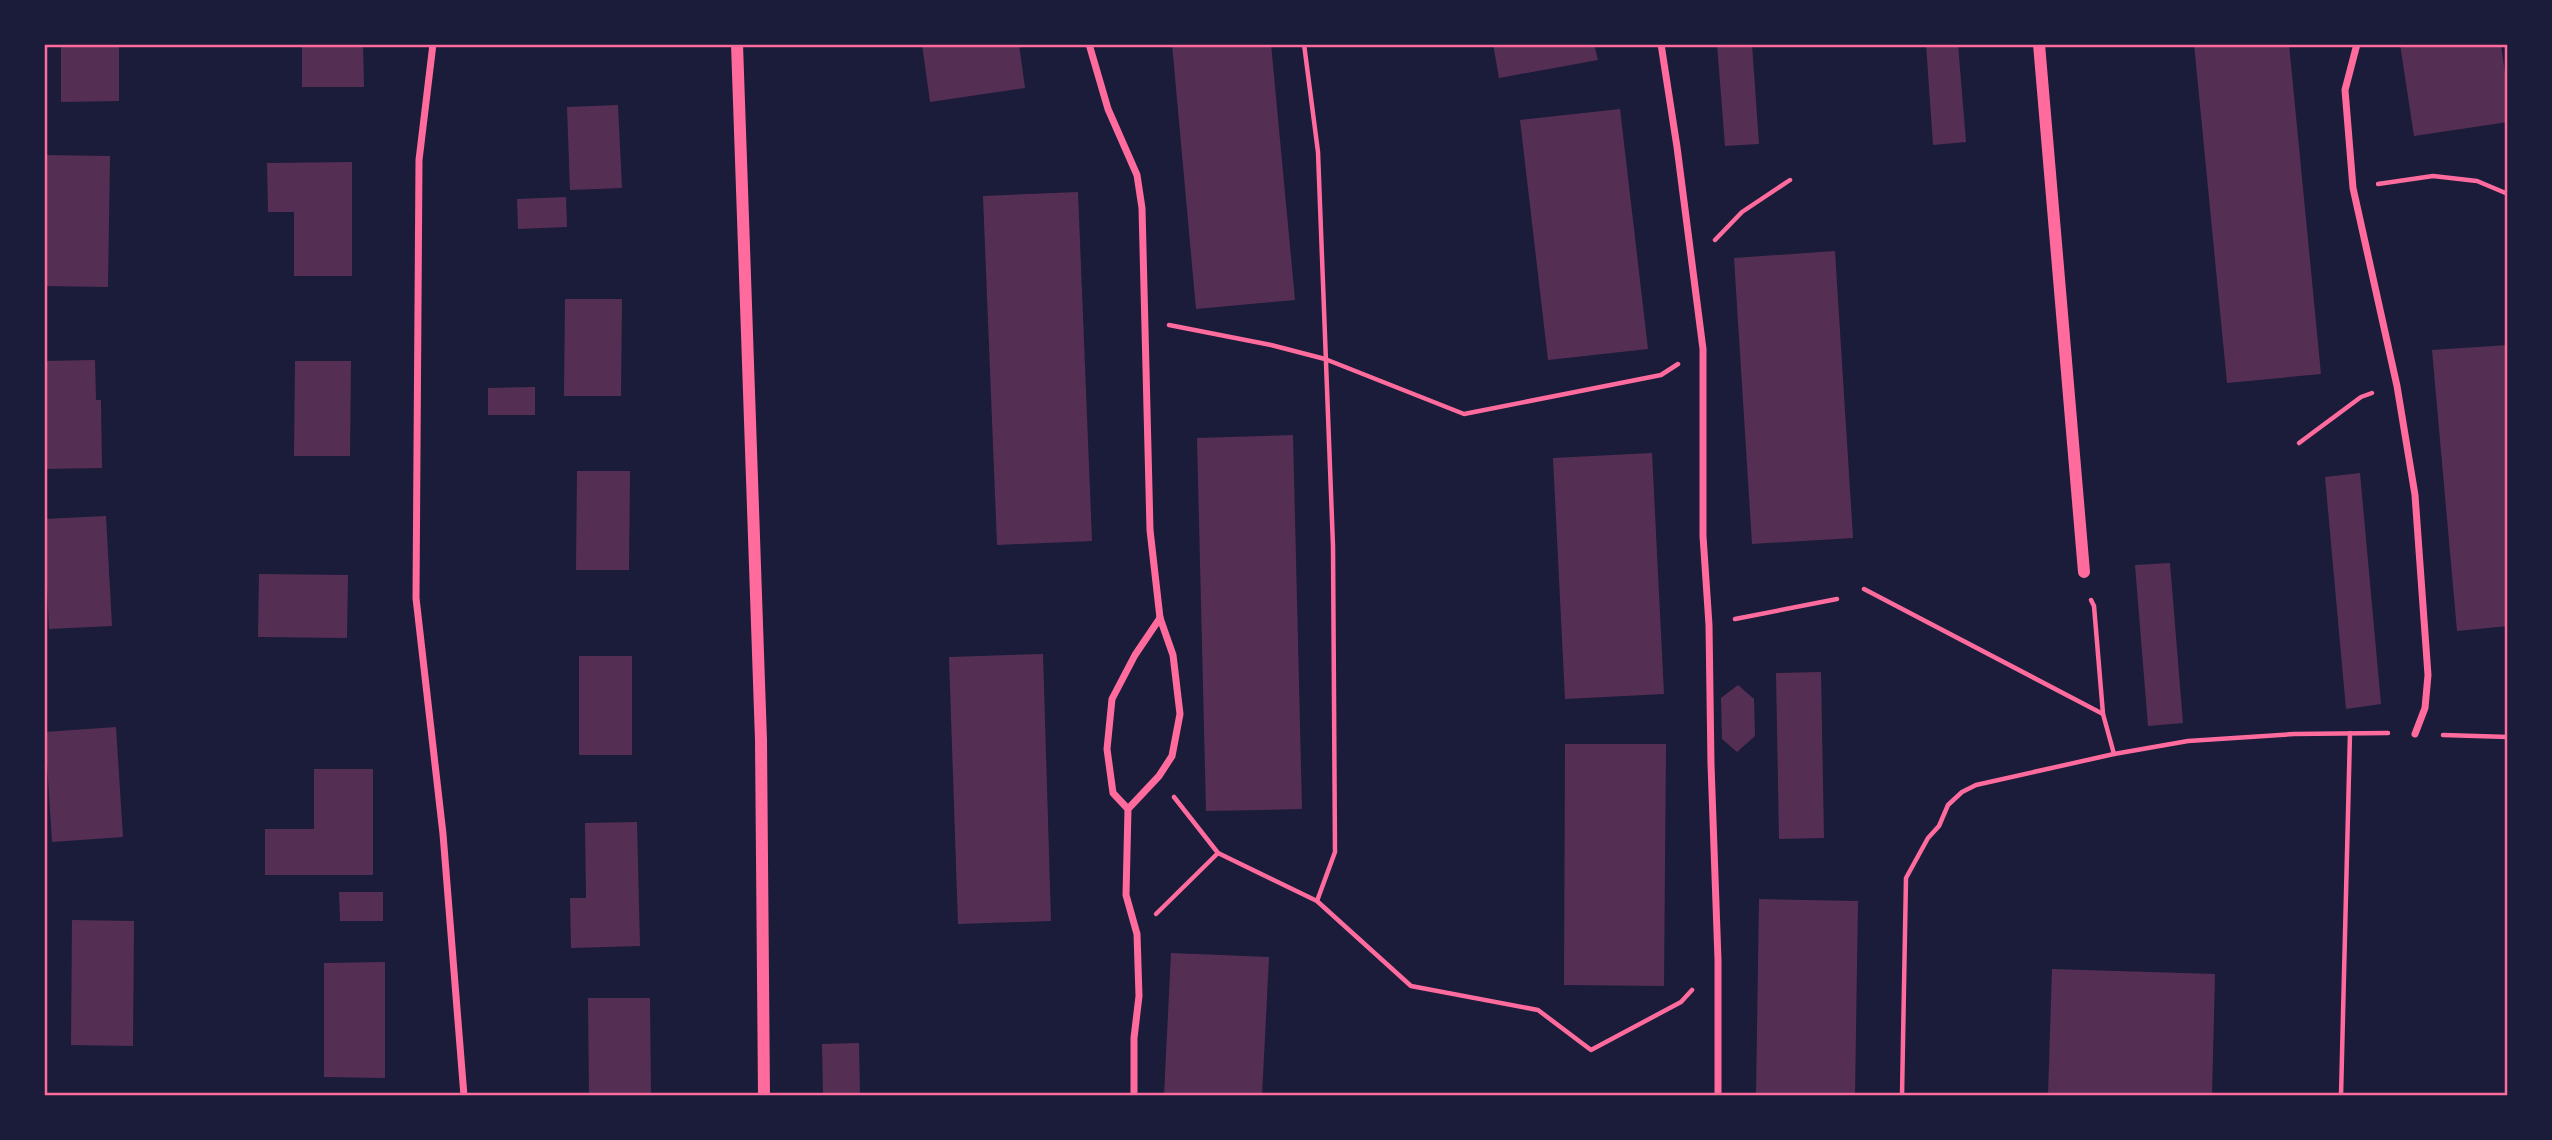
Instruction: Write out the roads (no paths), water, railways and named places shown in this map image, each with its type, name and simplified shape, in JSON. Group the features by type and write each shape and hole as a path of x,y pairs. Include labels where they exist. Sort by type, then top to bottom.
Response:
{"street":[{"path":"433,44 419,160 416,597 443,834 464,1096"},
{"path":"737,44 761,726 764,1096"},
{"path":"1089,44 1108,109 1137,175 1142,208 1150,530 1160,618 1173,655 1180,714 1172,756 1159,776 1128,809 1126,895 1136,933 1139,996 1134,1038 1134,1096"},
{"path":"1661,44 1678,147 1703,349 1703,536 1709,625 1718,1096"},
{"path":"2039,44 2084,572"},
{"path":"2357,44 2345,90 2353,188 2397,386 2415,495 2428,676 2424,708 2415,734"},
{"path":"1128,809 1114,793 1108,760 1112,699 1135,655 1160,618"}]}
